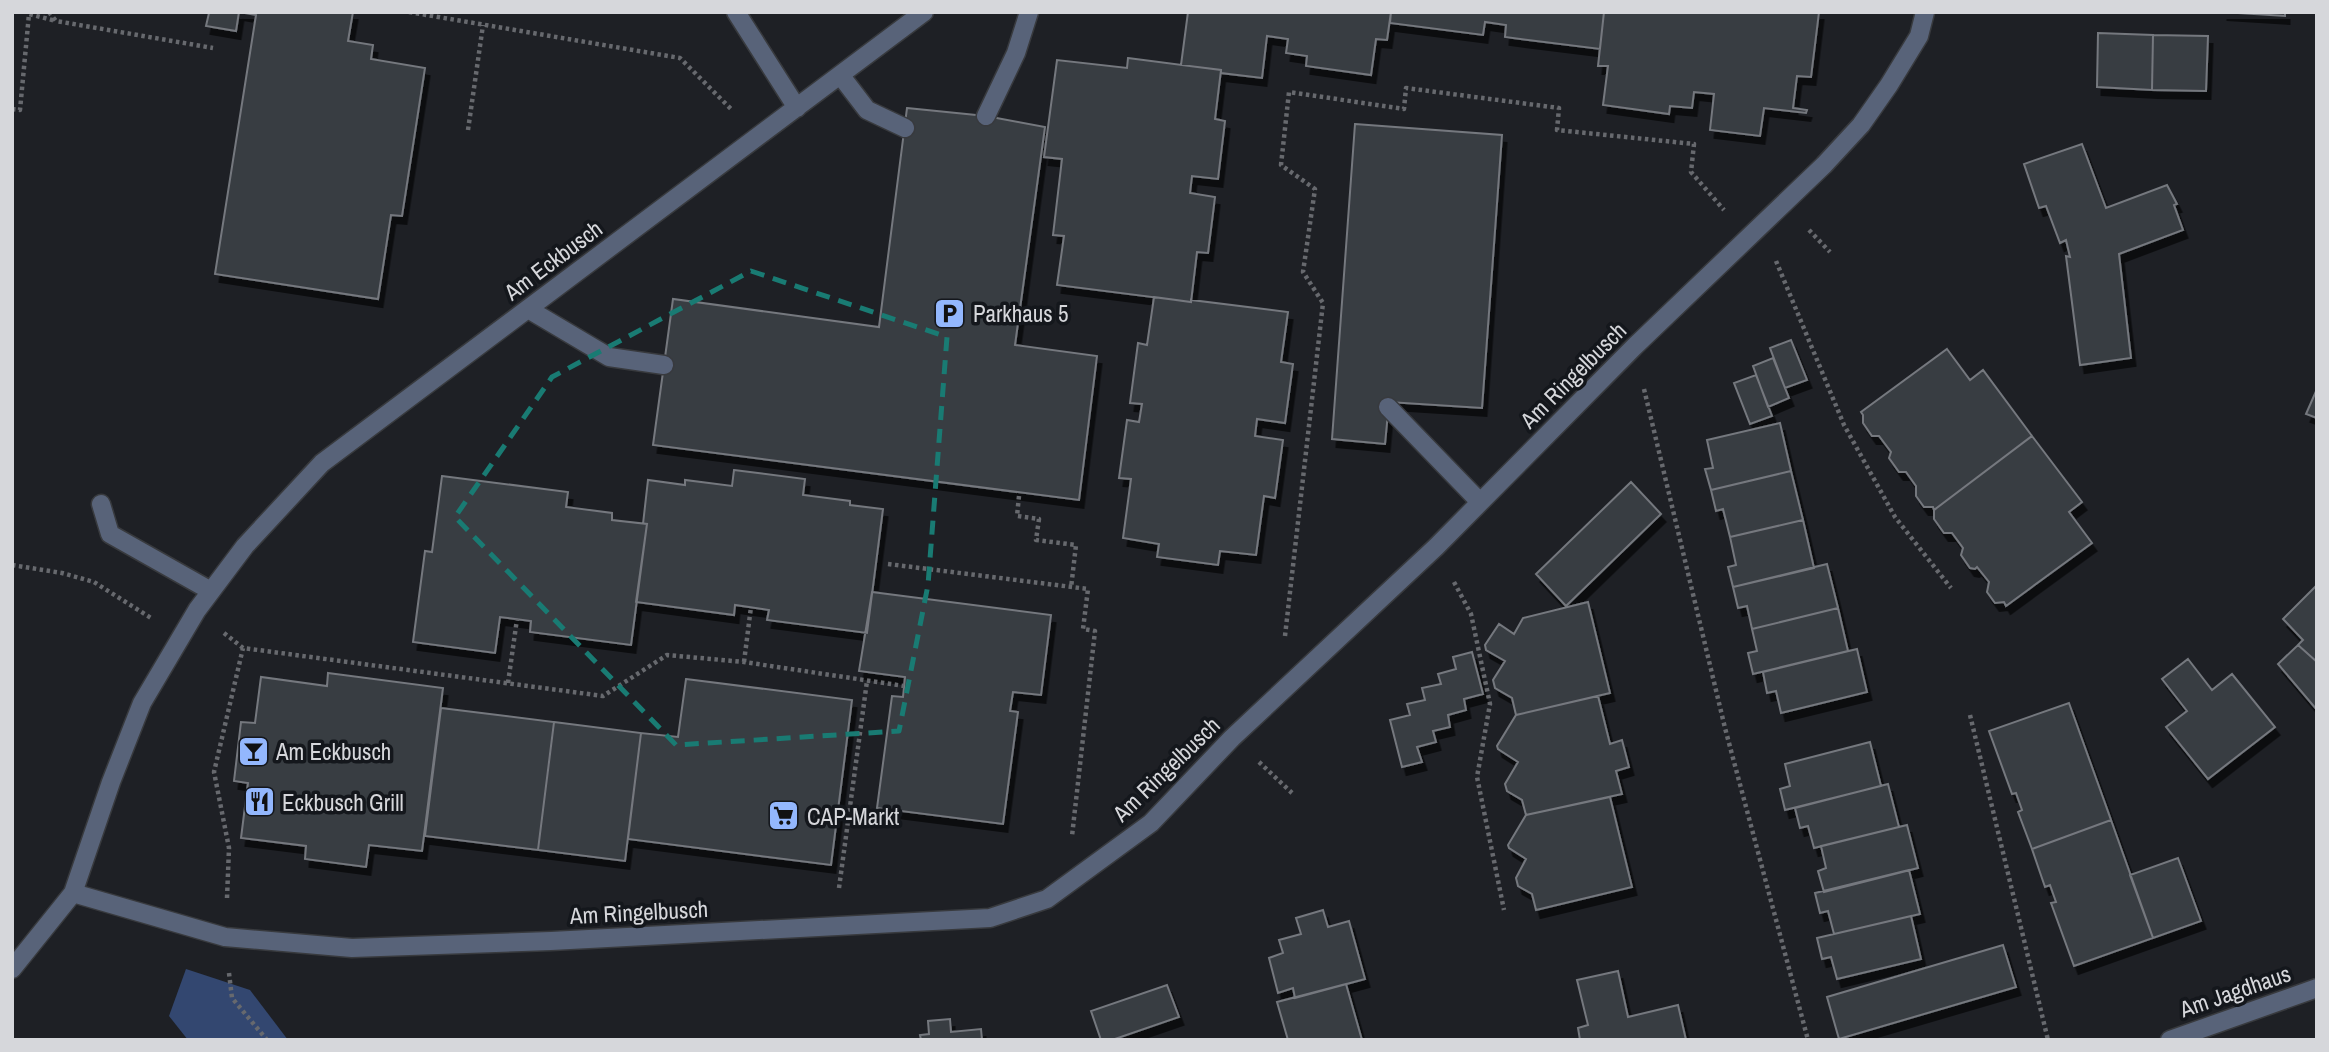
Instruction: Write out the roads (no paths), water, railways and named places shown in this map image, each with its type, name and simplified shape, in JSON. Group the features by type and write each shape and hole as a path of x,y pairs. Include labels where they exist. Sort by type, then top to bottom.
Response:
{"street":[{"path":"736,12 797,108"},
{"name":"Am Eckbusch","path":"12,970 73,893 111,782 142,703 197,610 245,546 322,463 924,12"},
{"path":"986,116 1016,53 1029,12"},
{"name":"Am Ringelbusch","path":"73,893 225,937 352,948 551,941 990,918 1047,899 1151,823 1233,738 1436,547 1634,347 1824,165 1861,125 1919,36 1925,12"},
{"path":"841,76 867,110 905,128"},
{"path":"528,309 608,357 664,365"},
{"path":"1388,407 1480,502"},
{"path":"102,504 110,534 211,592"},
{"name":"Am Jagdhaus","path":"2170,1040 2317,988"}],"place":[{"name":"Parkhaus 5","path":"950,313"},
{"name":"Am Eckbusch","path":"253,751"},
{"name":"Eckbusch Grill","path":"259,802"},
{"name":"CAP-Markt","path":"784,816"}]}
